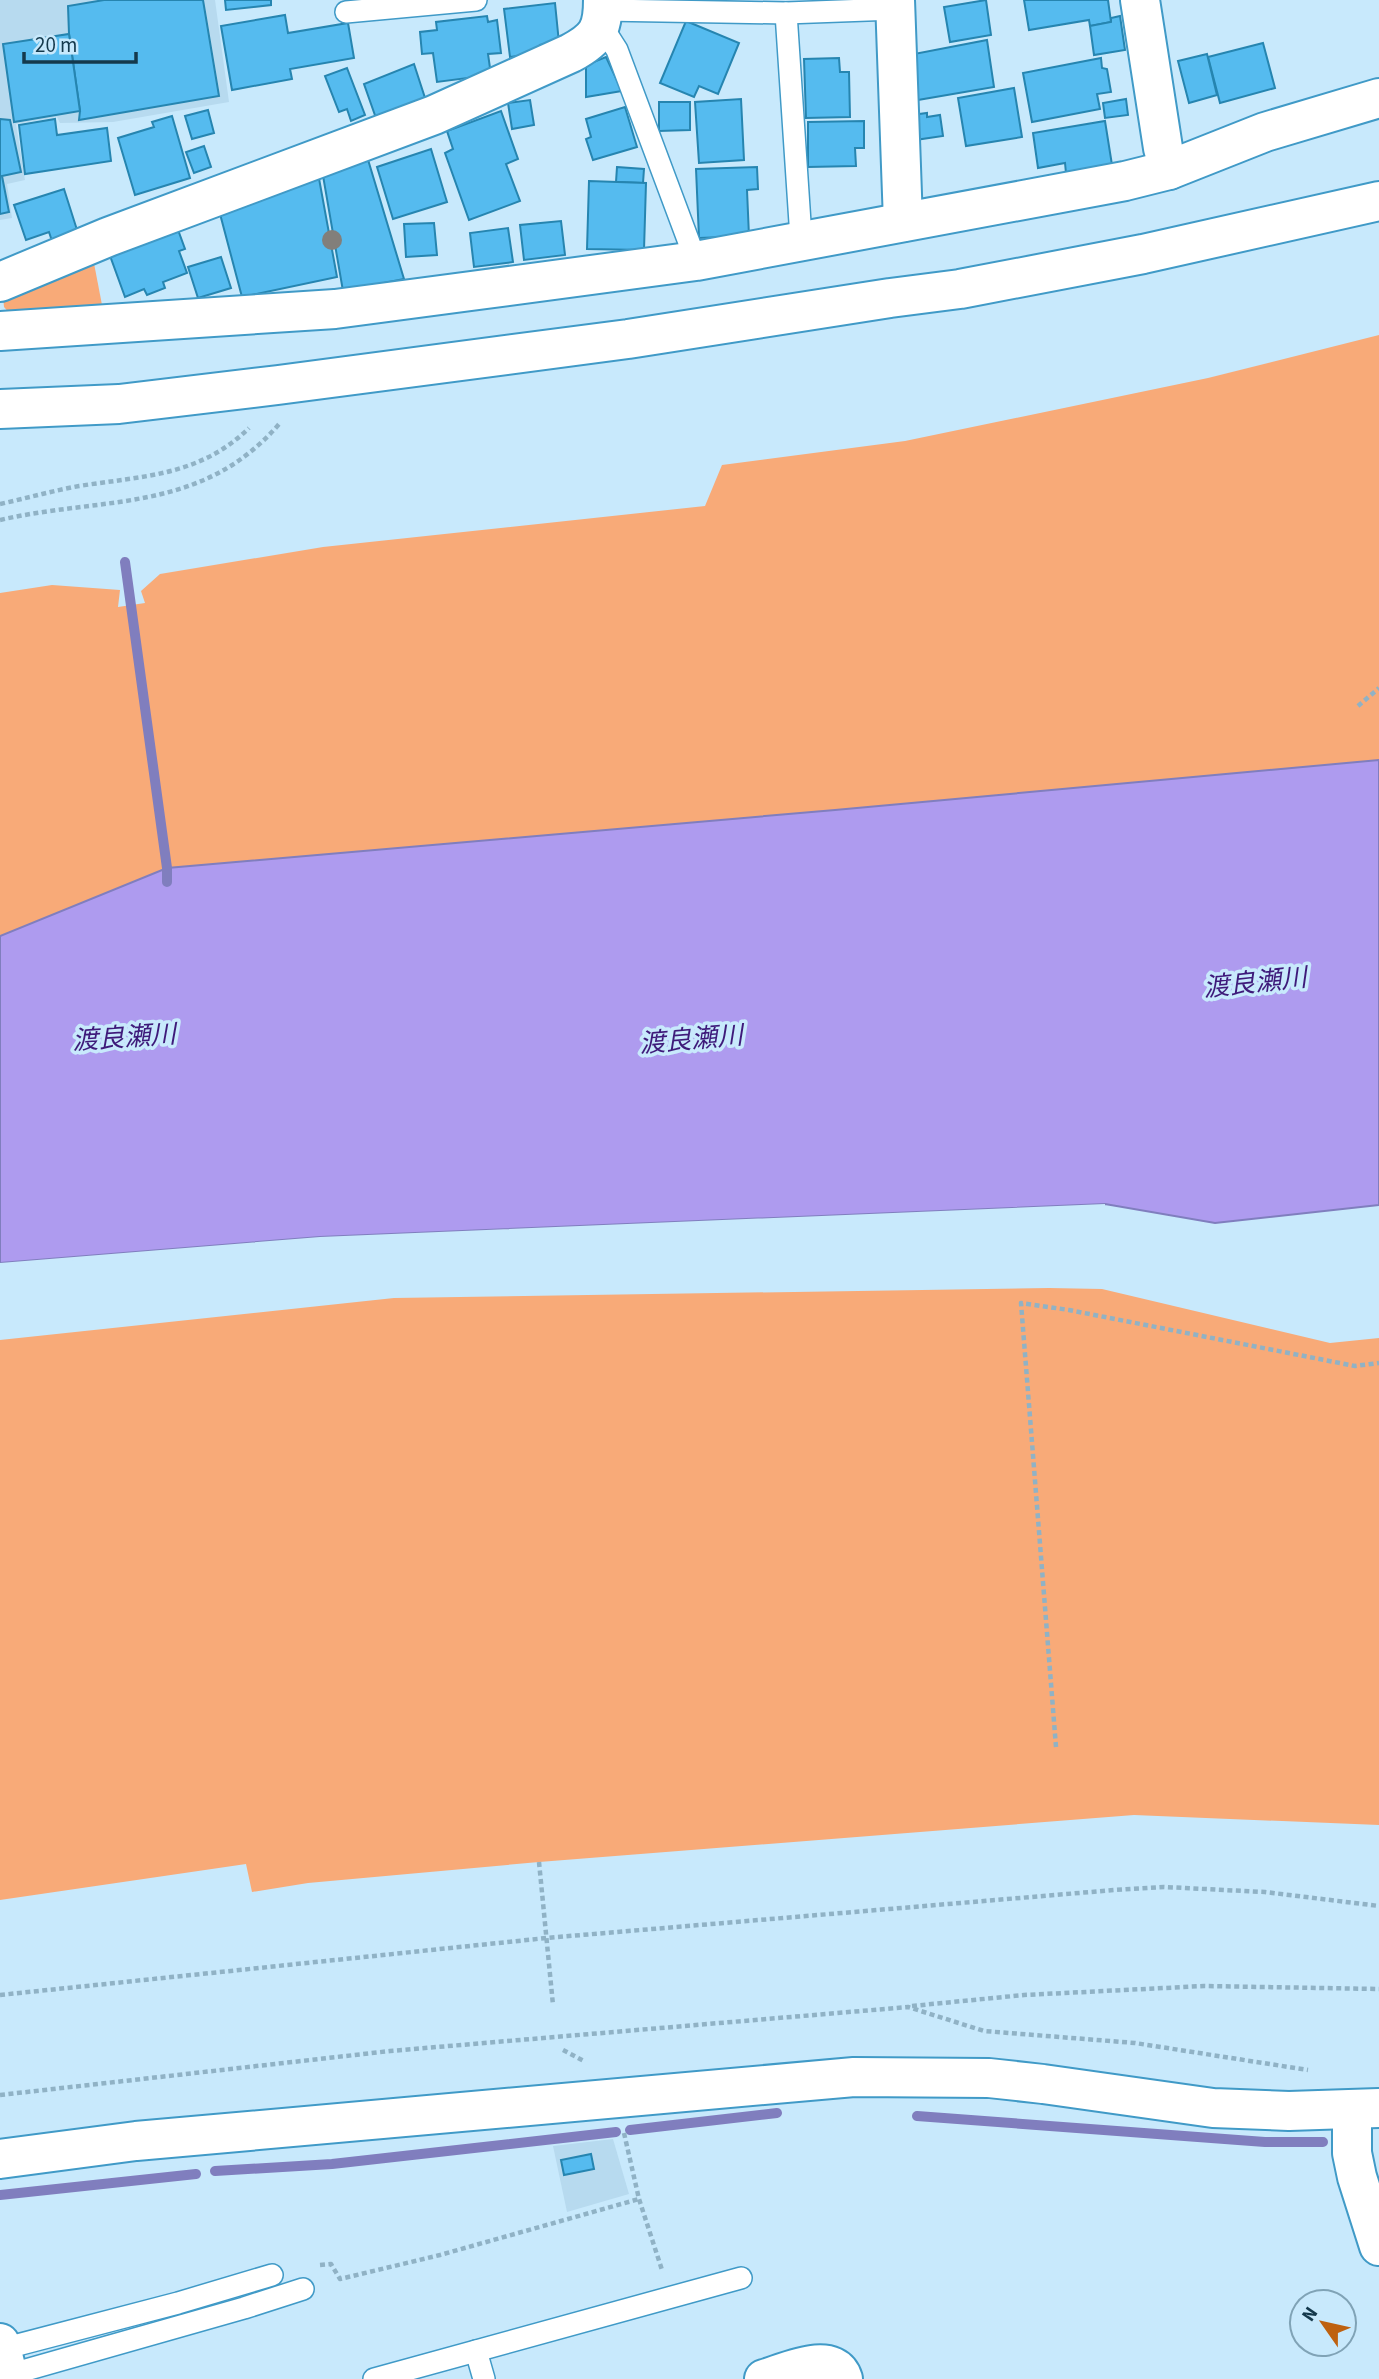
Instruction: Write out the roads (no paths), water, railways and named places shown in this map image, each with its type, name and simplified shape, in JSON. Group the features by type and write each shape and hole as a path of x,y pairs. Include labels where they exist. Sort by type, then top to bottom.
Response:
{"street":[{"path":"1140,0 1163,148 1169,170"},
{"path":"895,5 903,222"},
{"path":"0,282 107,237 434,115 590,43 602,12"},
{"path":"0,331 335,309 696,261 1125,181 1169,170 1265,132 1379,98"},
{"path":"0,409 119,404 278,386 628,339 960,289 1157,251 1379,201"},
{"path":"0,2159 136,2141 854,2077 989,2078 1213,2108 1289,2111 1365,2109 1352,2153 1379,2246"},
{"path":"764,2379 818,2364 832,2364 841,2371 843,2379"}],"lane":[{"path":"346,12 476,0"},
{"path":"696,261 602,12 786,13 895,5"},
{"path":"786,13 800,223 804,242"},
{"path":"5,2362 178,2303 272,2275"},
{"path":"374,2379 741,2278"},
{"path":"5,2362 244,2308 303,2289"},
{"path":"476,2351 484,2379"}],"water":[{"name":"渡良瀬川","path":"1379,760 1379,1205 1215,1223 1105,1204 320,1237 0,1263 0,936 167,868"}],"waterway":[{"path":"125,562 167,882"},
{"path":"630,2130 777,2113"},
{"path":"917,2116 1265,2142 1323,2142"},
{"path":"215,2171 332,2164 616,2132"},
{"path":"0,2195 196,2174"}]}
